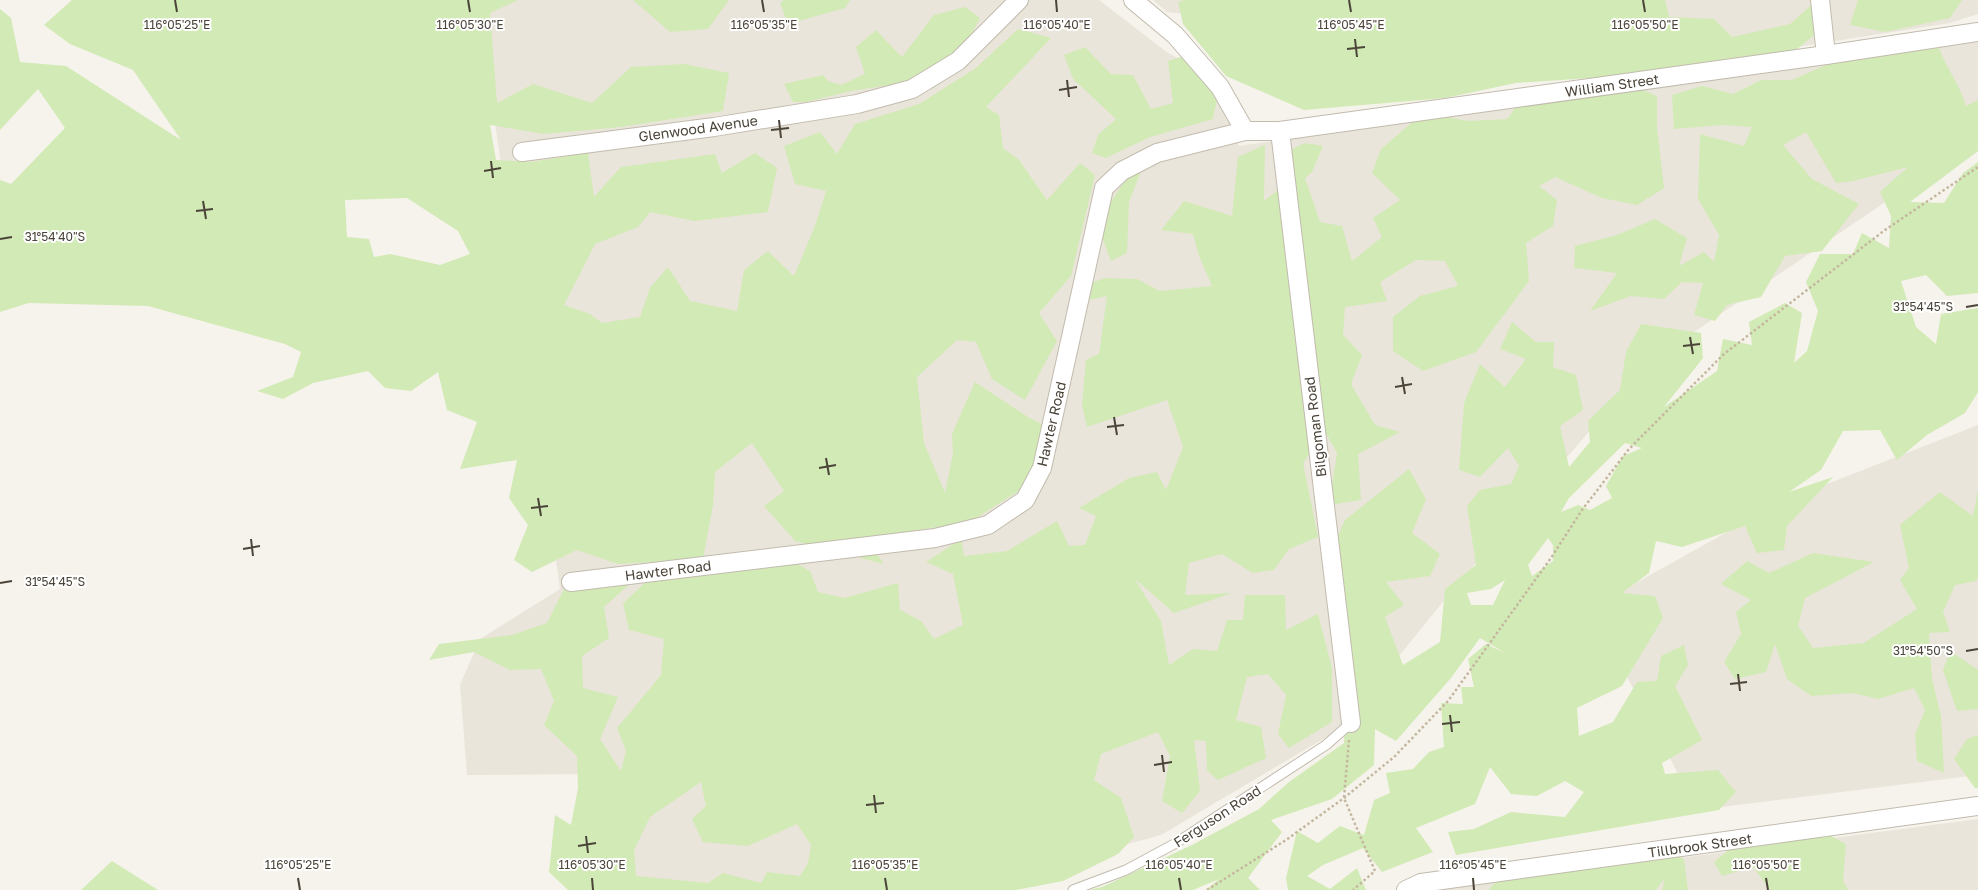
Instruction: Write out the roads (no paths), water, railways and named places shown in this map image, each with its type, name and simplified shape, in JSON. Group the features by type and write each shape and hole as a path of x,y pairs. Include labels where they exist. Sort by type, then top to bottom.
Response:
{"street":[{"name":"Glenwood Avenue","path":"522,152 714,127 857,104 912,89 958,61 1019,0"},
{"path":"1133,0 1175,35 1220,86 1245,131"},
{"path":"1820,0 1826,55"},
{"name":"William Street","path":"1245,131 1280,131 1978,32"},
{"name":"Hawter Road","path":"571,582 936,538 988,525 1025,500 1042,468 1104,188 1122,171 1157,153 1245,131"},
{"name":"Bilgoman Road","path":"1280,131 1351,723"},
{"name":"Tillbrook Street","path":"1414,887 1978,806"}],"lane":[{"name":"Ferguson Road","path":"1073,890 1126,870 1176,843 1326,745 1351,723"}]}
